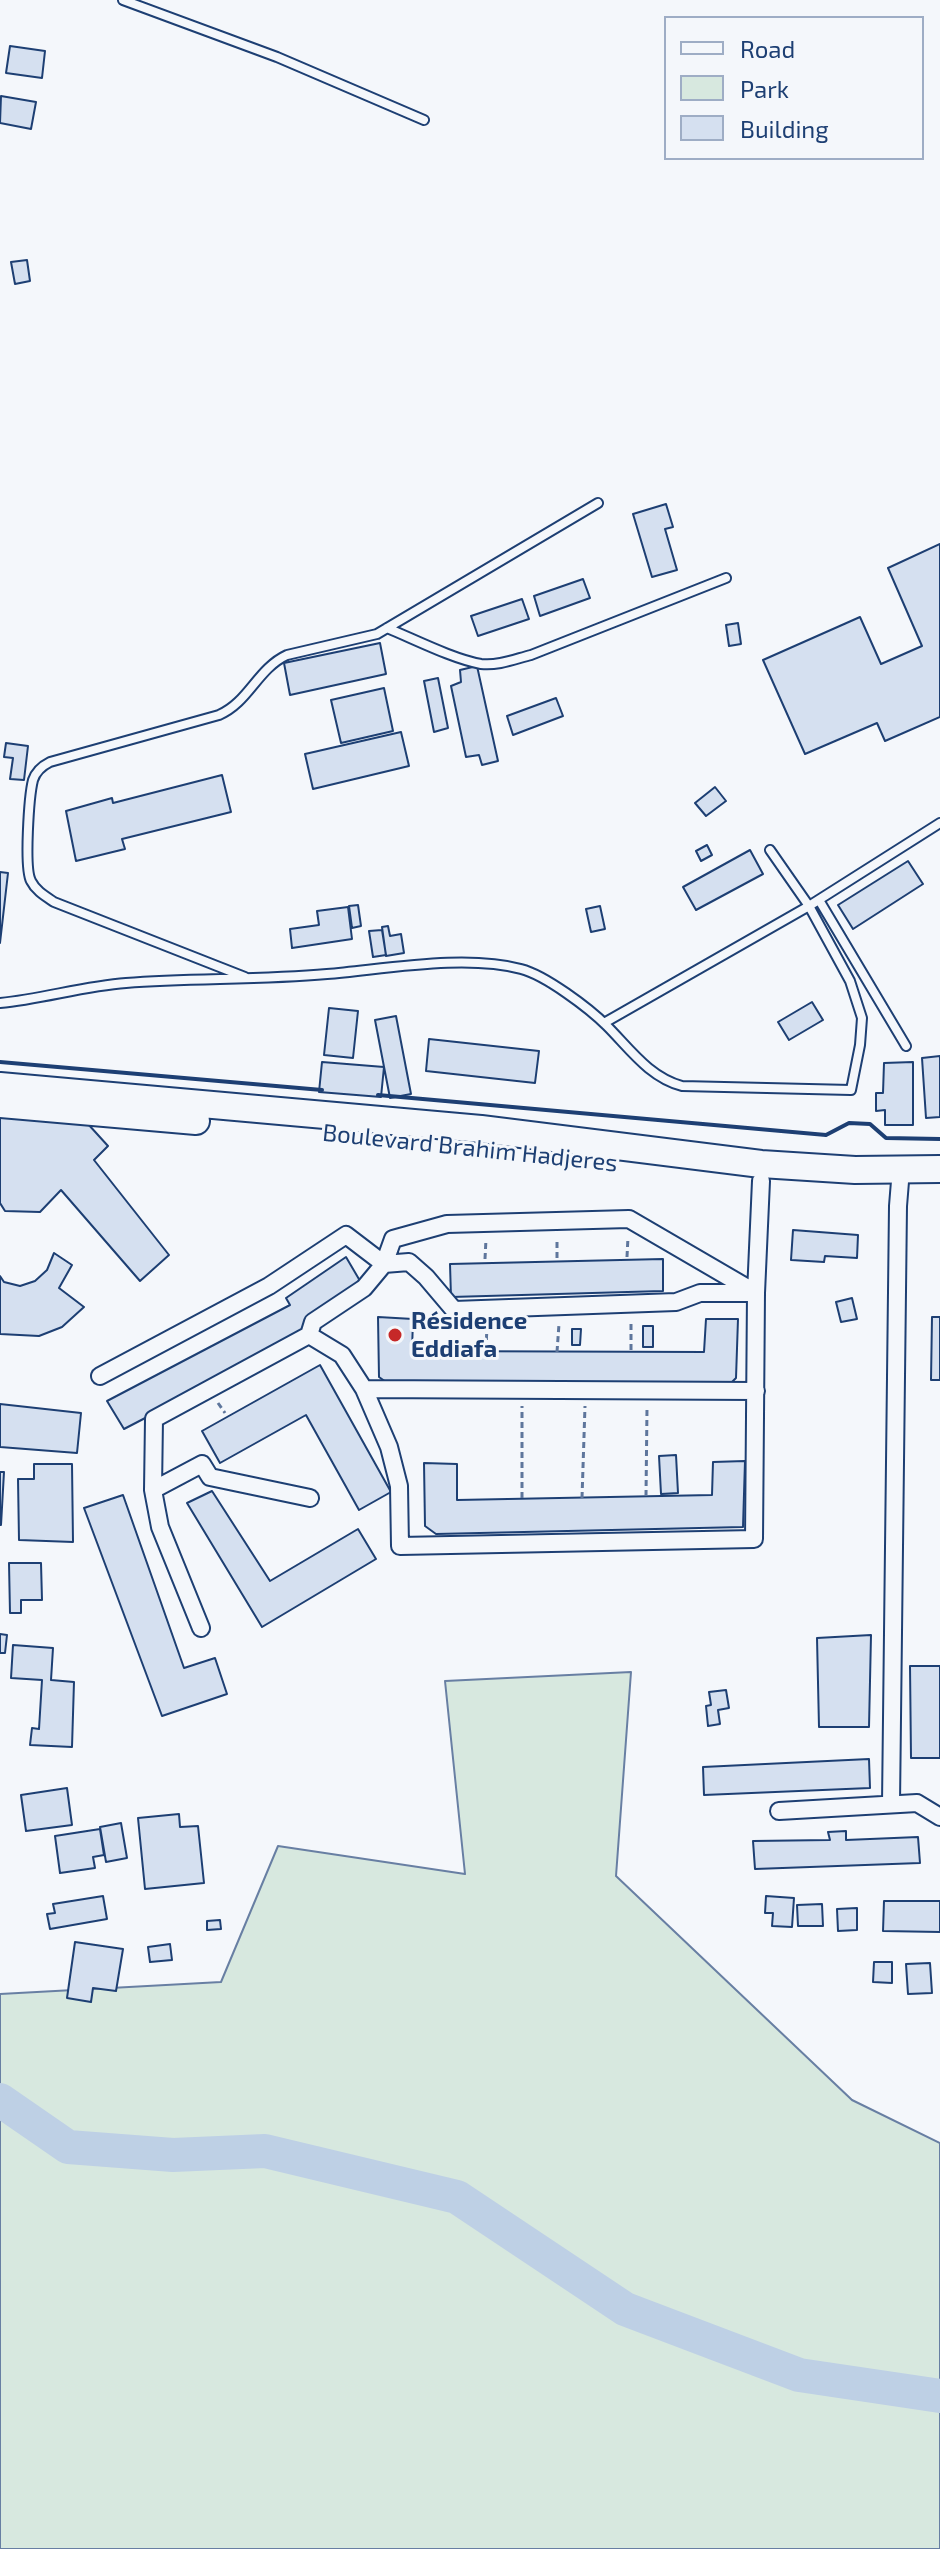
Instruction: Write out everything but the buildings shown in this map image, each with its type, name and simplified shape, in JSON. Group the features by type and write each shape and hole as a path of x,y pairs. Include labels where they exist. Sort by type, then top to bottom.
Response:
{"main road":[{"path":"0,1086 481,1129 761,1164 855,1170 900,1178 940,1169"},
{"name":"Boulevard Brahim Hadjeres","path":"0,1104 475,1146 761,1181 900,1178 940,1186"}],"street":[{"path":"891,1803 900,1178"},
{"path":"309,1335 342,1355 364,1389 389,1447 399,1486 400,1546 754,1539 756,1293 761,1181"},
{"path":"201,1628 160,1527 153,1490 154,1419 309,1335 313,1322 364,1288 384,1264 393,1239 447,1224 629,1219 756,1293"},
{"path":"100,1376 269,1286 346,1235 384,1264 409,1262 454,1310 676,1302 700,1293 756,1293"},
{"path":"364,1389 756,1391"},
{"path":"153,1490 202,1464 210,1477 310,1498"},
{"path":"779,1811 917,1803 940,1817"}],"lane":[{"path":"123,0 277,57 424,120"},
{"path":"249,979 54,902 36,890 29,877 27,857 34,779 40,767 232,709 275,661 287,655 362,639 387,628 598,503"},
{"path":"387,628 463,658 482,664 497,664 531,655 726,578"},
{"path":"604,1023 809,906 940,823"},
{"path":"0,1003 124,983 290,978 489,963 523,969 548,981 604,1023 667,1082 682,1086 851,1090 862,1018 850,981 809,906 770,850"},
{"path":"819,900 906,1046"}],"path":[{"path":"557,1222 557,1258"},
{"path":"631,1303 631,1350"},
{"path":"557,1352 560,1306"},
{"path":"486,1350 488,1309"},
{"path":"522,1390 522,1498"},
{"path":"582,1498 586,1390"},
{"path":"646,1496 648,1390"}],"green space":[{"path":"631,1672 616,1876 852,2100 940,2143 940,2549 0,2549 0,1994 221,1982 278,1846 465,1874 445,1681"}],"waterway":[{"path":"0,2100 68,2147 173,2155 265,2151 457,2197 625,2309 799,2375 940,2396"}],"wall":[{"path":"0,1062 322,1090"},
{"path":"378,1095 826,1135 849,1123 870,1124 886,1138 940,1139"}],"place":[{"name":"Résidence Eddiafa","path":"395,1335"}]}
